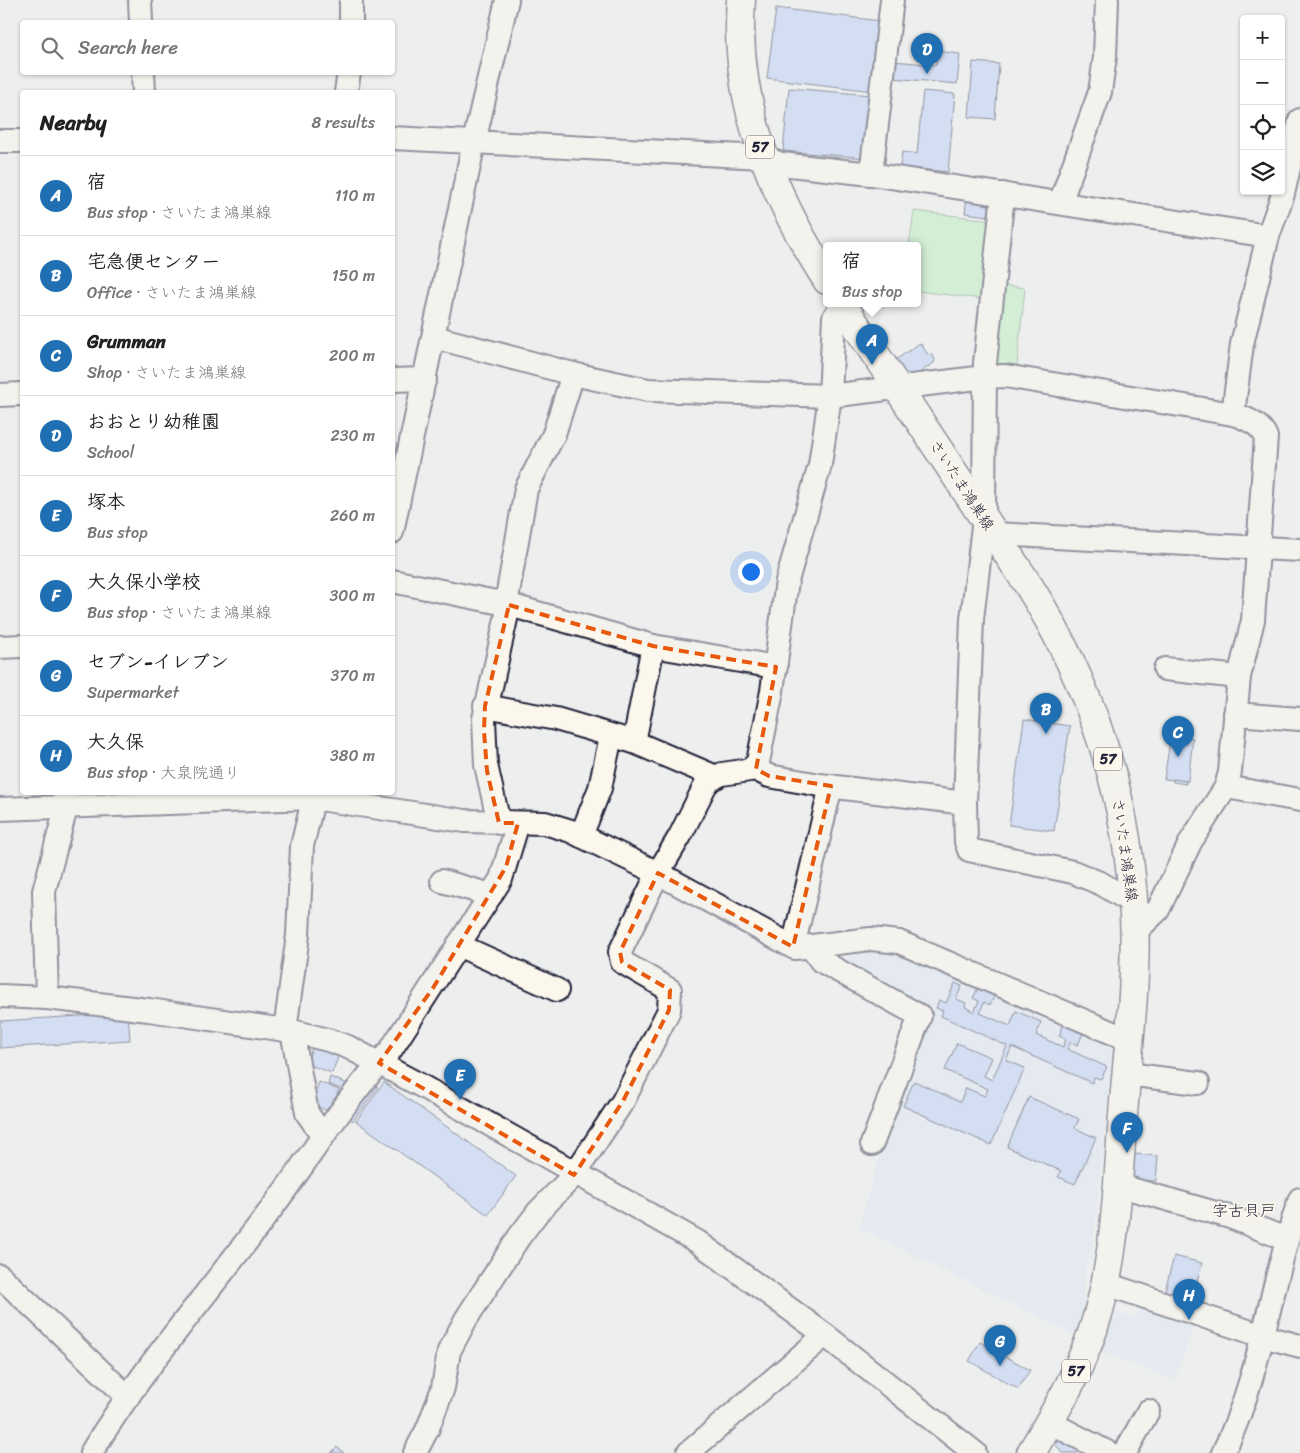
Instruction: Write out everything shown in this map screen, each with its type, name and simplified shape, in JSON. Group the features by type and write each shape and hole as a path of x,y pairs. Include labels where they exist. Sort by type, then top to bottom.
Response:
{"main road":[{"name":"57","path":"742,0 740,38 744,76 763,157 801,239 823,274"},
{"name":"さいたま鴻巣線","path":"844,307 1052,625 1073,666 1107,755 1126,839 1135,932 1130,1040 1106,1284 1088,1346 1031,1453"}],"street":[{"path":"140,0 141,20"},
{"path":"351,0 351,20"},
{"path":"395,518 474,142 507,0"},
{"path":"871,174 892,0"},
{"path":"1060,203 1100,92 1107,0"},
{"path":"143,75 144,90"},
{"path":"346,90 349,75"},
{"path":"1233,414 1242,344 1268,236 1283,194 1300,120"},
{"path":"395,138 763,157 781,164 871,174 1268,236"},
{"path":"0,141 20,141"},
{"path":"1003,194 986,377 989,526 969,665 965,803 966,842 969,850 1073,872 1102,884 1133,903"},
{"path":"486,706 556,719 634,742 716,777 746,772 753,768 758,762 761,750 776,667 787,581 797,541 818,474 830,396 834,316 841,307"},
{"path":"434,337 573,374 648,390 830,396 986,377 1023,378 1233,414 1245,418 1265,434 1253,620 1239,677 1230,769 1226,787 1191,841 1158,910 1135,932"},
{"path":"90,1453 128,1397 271,1210 369,1073 390,1051 433,988 504,872 508,823 486,765 484,743 486,706 507,605 526,489 554,434 573,374"},
{"path":"395,380 425,379"},
{"path":"0,395 20,394"},
{"path":"989,526 1300,550"},
{"path":"395,582 507,605 653,646 776,667"},
{"path":"0,647 20,646"},
{"path":"634,742 653,646"},
{"path":"1165,669 1239,677"},
{"path":"1235,714 1300,719"},
{"path":"582,836 600,788 611,736"},
{"path":"753,768 769,776 965,803"},
{"path":"415,1453 428,1428 443,1388 449,1351 466,1320 519,1237 538,1212 574,1174 626,1096 669,1010 670,990 622,962 620,952 658,873 685,827 702,790 716,777"},
{"path":"802,947 831,786"},
{"path":"1226,787 1300,800"},
{"path":"314,795 302,846 298,935 288,1030 306,1113 323,1136"},
{"path":"0,809 66,800 314,795 465,821 551,824 582,836 658,873 802,947 821,961 920,1016 872,1144"},
{"path":"47,998 44,891 66,800"},
{"path":"442,881 491,895"},
{"path":"802,947 871,939 899,942 1130,1040"},
{"path":"458,945 557,990"},
{"path":"0,996 47,998 149,1010 288,1030 333,1041 379,1063 698,1242 825,1335 974,1453"},
{"path":"1126,1074 1198,1083"},
{"path":"1117,1185 1230,1217 1286,1239"},
{"path":"1223,1453 1240,1410 1263,1336 1286,1239 1300,1199"},
{"path":"0,1276 128,1397"},
{"path":"1106,1284 1263,1336 1300,1346"},
{"path":"688,1453 825,1335"},
{"path":"1125,1453 1148,1411"},
{"path":"1049,1422 1109,1453"}],"highlighted area":[{"path":"509,605 653,646 776,667 756,769 769,776 831,786 793,947 658,873 620,952 622,962 670,990 669,1010 623,1101 574,1175 379,1063 433,988 506,867 518,823 499,823 487,771 484,731 485,706"}],"shaded area":[{"path":"895,948 1115,1045 1109,1082 1092,1260 1087,1259 1083,1296 1085,1302 1075,1335 859,1228 891,1115 933,1017 826,960"},
{"path":"1140,1308 1193,1328 1174,1380 1099,1351 1112,1311 1136,1319"}],"green space":[{"path":"914,211 992,220 982,299 921,291 921,242 910,242"},
{"path":"999,285 1025,288 1017,365 991,363"}],"building":[{"path":"776,8 880,21 872,91 767,78"},
{"path":"937,51 960,54 957,84 893,78 894,61 936,65"},
{"path":"973,62 999,64 995,119 969,117"},
{"path":"789,88 871,95 866,158 783,151"},
{"path":"923,91 955,94 948,172 900,167 902,152 917,154"},
{"path":"967,196 990,199 988,216 965,213"},
{"path":"920,343 929,356 932,354 935,360 934,363 907,381 894,361"},
{"path":"1024,719 1070,726 1054,831 1009,825"},
{"path":"1171,735 1193,738 1188,781 1164,779"},
{"path":"1173,779 1186,781 1186,784 1173,782"},
{"path":"955,983 962,986 956,999 966,1003 965,1007 974,1012 979,1001 973,998 978,988 995,995 990,1005 984,1002 980,1013 1010,1026 1016,1011 1041,1022 1036,1035 1063,1047 1066,1039 1059,1036 1064,1024 1083,1033 1078,1045 1071,1042 1067,1049 1107,1067 1101,1079 1094,1077 1092,1083 1012,1047 1006,1060 1025,1068 991,1145 903,1106 914,1081 960,1102 966,1088 985,1096 988,1089 945,1070 957,1043 992,1058 984,1076 992,1080 1007,1046 941,1016 943,1011 936,1008 939,1000 946,1003"},
{"path":"128,1013 130,1040 0,1048 0,1021"},
{"path":"313,1046 339,1055 332,1073 306,1064"},
{"path":"330,1077 348,1084 345,1091 328,1084"},
{"path":"319,1082 339,1090 330,1112 311,1104"},
{"path":"370,1082 378,1087 353,1121 345,1115"},
{"path":"384,1082 516,1176 488,1215 356,1121"},
{"path":"1029,1097 1079,1119 1075,1128 1096,1138 1075,1184 1058,1177 1061,1171 1007,1147"},
{"path":"1133,1154 1158,1156 1156,1181 1132,1180"},
{"path":"1174,1256 1202,1263 1193,1298 1165,1291"},
{"path":"980,1342 1030,1370 1018,1389 969,1361"},
{"path":"1060,1439 1081,1448 1078,1453 1063,1453 1055,1444"},
{"path":"337,1447 344,1453 331,1453"}],"place":[{"name":"おおとり幼稚園","path":"927,74"},
{"name":"宿","path":"872,365"},
{"name":"宅急便センター","path":"1046,734"},
{"name":"Grumman","path":"1178,757"},
{"name":"塚本","path":"460,1100"},
{"name":"大久保小学校","path":"1127,1153"},
{"name":"大久保","path":"1189,1320"},
{"name":"セブン-イレブン","path":"1000,1366"}],"district":[{"name":"字古貝戸","path":"1244,1210"}]}
